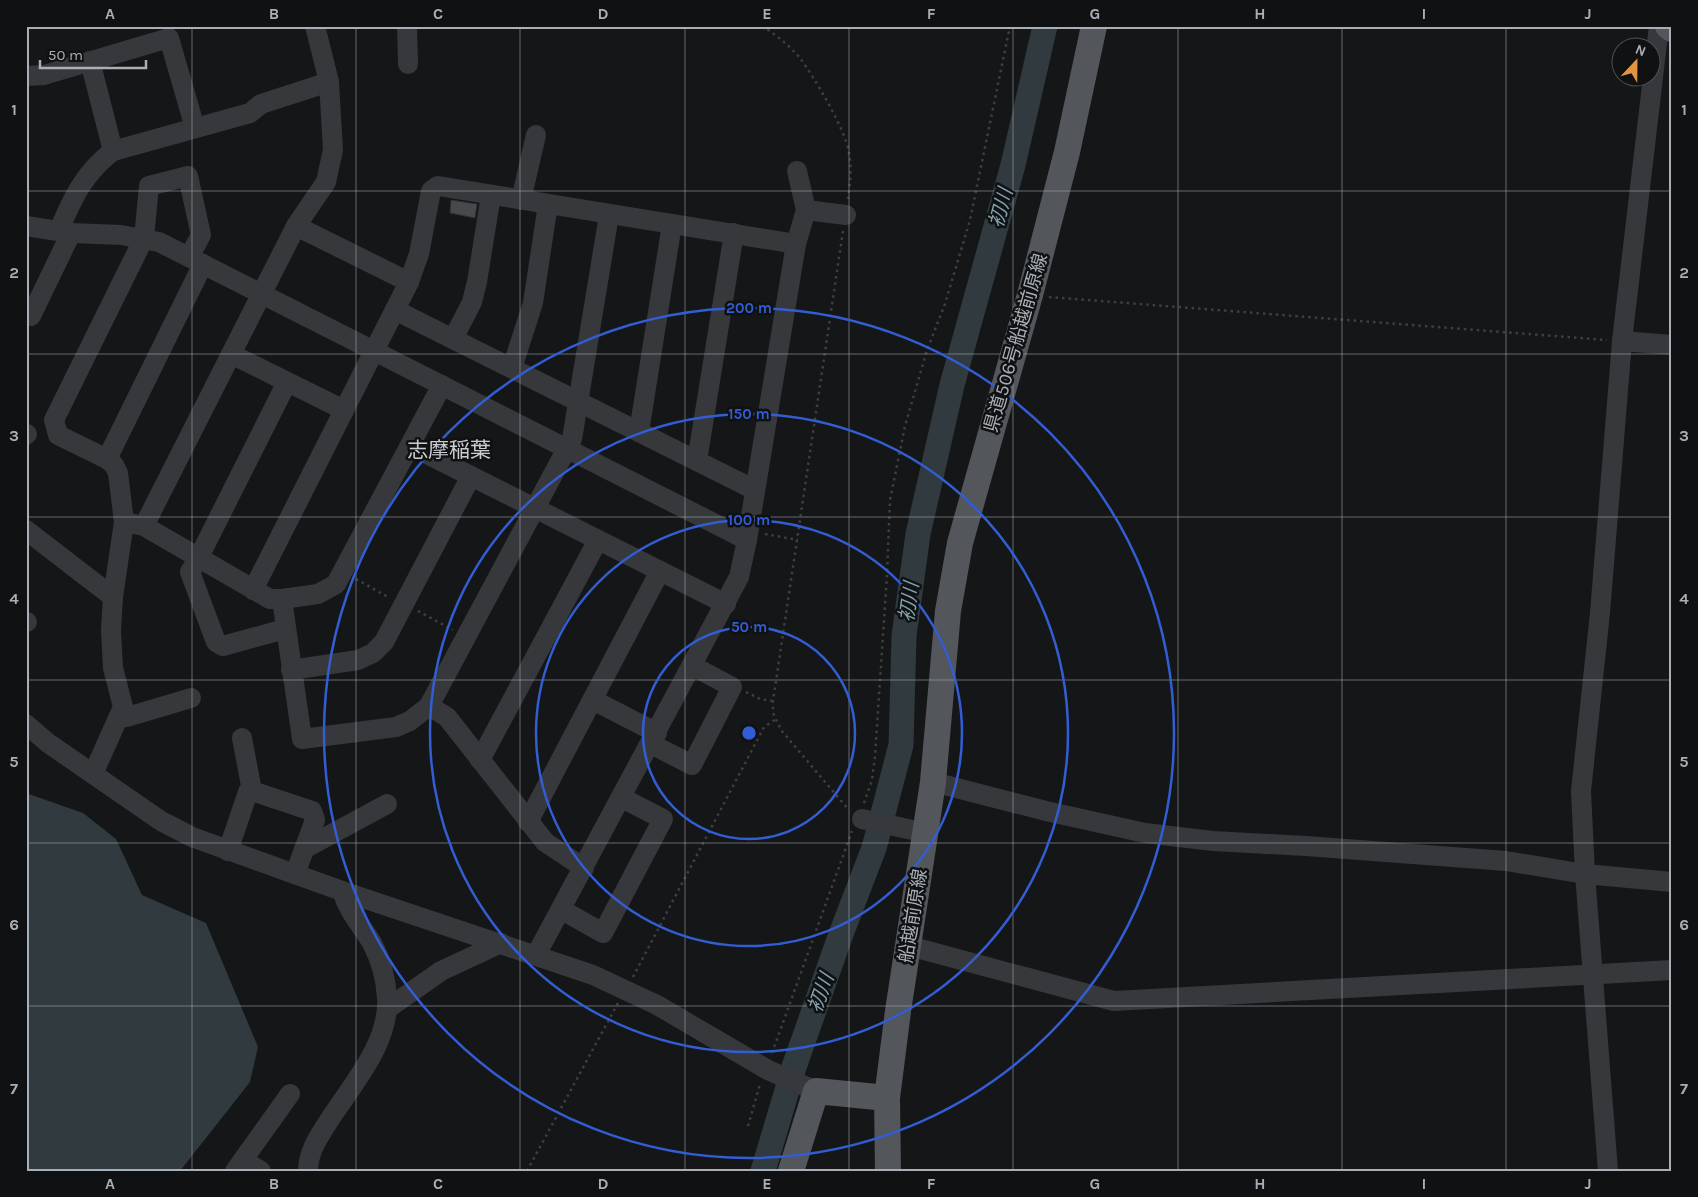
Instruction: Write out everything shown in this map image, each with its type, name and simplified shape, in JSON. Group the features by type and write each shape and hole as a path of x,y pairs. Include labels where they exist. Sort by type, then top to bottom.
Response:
{"main road":[{"name":"県道506号船越前原線","path":"943,661 948,611 960,543 1030,296 1067,152 1094,26"},
{"path":"1668,26 1672,29"},
{"name":"船越前原線","path":"888,1171 887,1098 898,1011 910,946 933,782 943,661"},
{"path":"791,1171 816,1091 887,1098"}],"street":[{"path":"144,526 296,226 326,182 333,150 329,82 315,26"},
{"path":"407,26 408,64"},
{"path":"1608,1171 1585,874 1581,791 1600,613 1622,341 1659,26"},
{"path":"26,76 44,75 169,38 195,128"},
{"path":"90,61 113,151"},
{"path":"31,316 65,232 79,185 100,161 113,151 250,113 261,104 329,82"},
{"path":"522,200 536,135"},
{"path":"536,955 693,666 739,576 748,536 796,244 806,210 797,171"},
{"path":"93,774 124,707 113,668 112,597 124,522 118,473 114,465 107,459 58,435 54,420 144,238 149,186 188,176 201,235 196,260 107,459"},
{"path":"253,590 409,282 419,254 431,191 438,186 796,244"},
{"path":"452,339 472,302 478,282 491,194"},
{"path":"512,368 533,303 548,204"},
{"path":"806,210 842,215"},
{"path":"282,599 302,739 396,726 410,721 429,706 572,439 609,215"},
{"path":"639,432 672,224"},
{"path":"26,226 65,232 144,238 159,242 567,449 748,536"},
{"path":"296,226 409,282"},
{"path":"697,460 734,233"},
{"path":"395,310 755,490"},
{"path":"1622,341 1672,345"},
{"path":"231,354 344,410"},
{"path":"285,629 223,646 216,642 190,572 287,382"},
{"path":"124,522 144,526 270,599 318,594 336,584 442,385"},
{"path":"411,446 726,604"},
{"path":"291,670 358,660 373,653 384,642 470,476"},
{"path":"26,530 112,597"},
{"path":"480,760 598,540"},
{"path":"528,822 660,571"},
{"path":"593,700 654,738 692,765 732,687 693,666"},
{"path":"120,716 127,717 190,698"},
{"path":"429,706 448,717 545,842 584,868"},
{"path":"26,724 93,774 161,821 192,837 342,891 536,955 626,989 766,1070 816,1091"},
{"path":"242,738 252,791"},
{"path":"933,782 1046,811 1145,833 1213,841 1506,861 1585,874 1672,882"},
{"path":"228,851 248,792 252,791 312,810 315,820 295,874"},
{"path":"562,910 603,934 608,925 663,820 622,798"},
{"path":"304,849 387,804"},
{"path":"860,818 926,833"},
{"path":"308,1171 312,1148 379,1043 386,1022 387,1009 381,963 372,944 347,907 342,891"},
{"path":"387,1009 441,971 500,943"},
{"path":"910,946 1114,1001 1672,970"},
{"path":"262,1171 239,1165 290,1094"}],"path":[{"path":"762,26 778,37 799,58 842,130 849,151 851,172 842,215 771,701 774,720 851,813 860,818"},
{"path":"748,1126 766,1070 860,818 872,780 887,575 890,500 905,426 927,350 945,304 970,220 1010,26"},
{"path":"1030,296 1622,341"},
{"path":"748,536 796,540"},
{"path":"764,700 771,701"},
{"path":"527,1171 768,724 774,720"}],"shaded area":[{"path":"26,793 83,813 116,839 142,895 206,923 258,1047 250,1082 180,1171 26,1171 26,1126 29,1117 26,1112"}],"building":[{"path":"451,200 477,204 475,218 450,213"}],"waterway":[{"name":"初川","path":"763,1171 794,1067 874,848 901,745 904,636 918,534 952,385 1013,165 1045,26"}],"district":[{"name":"志摩稲葉","path":"449,450"}]}
